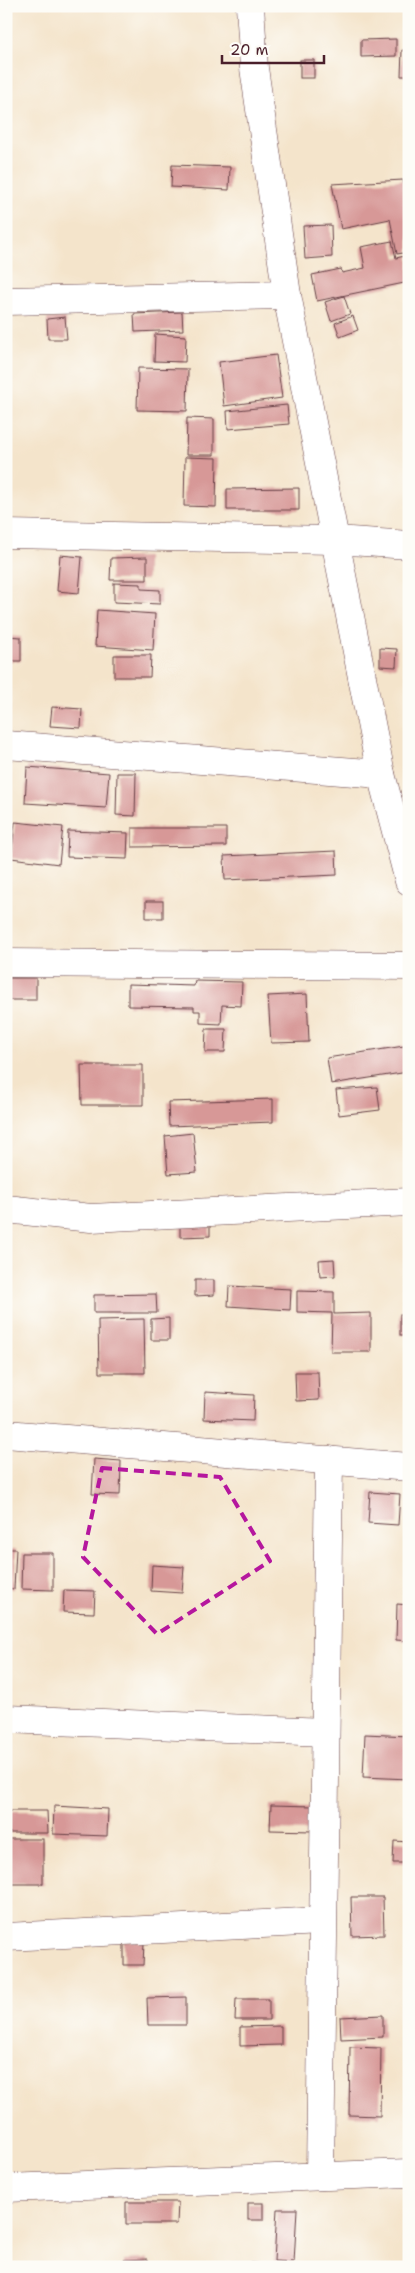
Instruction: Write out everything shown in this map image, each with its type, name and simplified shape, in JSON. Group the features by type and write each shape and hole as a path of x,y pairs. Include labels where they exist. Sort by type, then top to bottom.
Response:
{"street":[{"path":"250,6 254,68 287,295 381,774 409,881"},
{"path":"6,301 287,295"},
{"path":"6,534 335,540 409,545"},
{"path":"6,746 381,774"},
{"path":"6,962 409,966"},
{"path":"6,1209 91,1218 409,1202"},
{"path":"6,1434 409,1467"},
{"path":"320,2176 329,1460"},
{"path":"6,1719 325,1732"},
{"path":"6,1937 322,1921"},
{"path":"6,2188 409,2173"}],"highlighted area":[{"path":"102,1468 220,1477 270,1561 157,1634 83,1557"}],"building":[{"path":"396,39 396,56 361,57 361,40"},
{"path":"402,50 409,51 409,76 401,76"},
{"path":"300,60 314,60 314,78 300,78"},
{"path":"172,165 230,167 229,190 171,187"},
{"path":"403,180 409,206 409,252 397,254 390,219 341,229 332,184"},
{"path":"331,225 332,257 305,259 303,226"},
{"path":"392,241 396,258 409,255 409,282 317,301 312,275 341,269 342,273 365,268 361,247"},
{"path":"344,296 350,314 331,321 325,302"},
{"path":"182,312 183,330 135,332 134,314"},
{"path":"353,316 358,330 340,337 335,323"},
{"path":"65,317 67,339 48,339 47,319"},
{"path":"155,334 186,336 185,362 154,361"},
{"path":"276,355 282,398 224,406 219,362"},
{"path":"138,368 188,369 187,411 137,410"},
{"path":"287,405 289,424 228,429 227,411"},
{"path":"187,418 214,419 214,455 186,455"},
{"path":"185,457 217,458 216,507 184,506"},
{"path":"299,488 299,510 227,510 227,489"},
{"path":"60,555 82,557 79,593 57,591"},
{"path":"147,557 147,580 110,580 111,558"},
{"path":"114,583 141,584 141,589 160,590 160,604 114,602"},
{"path":"97,610 155,614 153,650 95,646"},
{"path":"6,636 21,637 21,661 6,661"},
{"path":"380,648 397,649 396,667 380,666"},
{"path":"114,655 151,655 150,677 114,677"},
{"path":"52,707 82,709 81,728 50,726"},
{"path":"27,767 109,773 106,808 25,803"},
{"path":"117,773 136,773 135,816 116,815"},
{"path":"15,822 63,827 59,864 11,858"},
{"path":"132,828 226,828 226,846 132,847"},
{"path":"68,831 128,833 127,859 67,857"},
{"path":"336,851 337,875 225,880 224,856"},
{"path":"146,901 163,901 163,918 146,918"},
{"path":"6,978 36,978 36,1000 6,1000"},
{"path":"195,981 242,982 241,1006 222,1005 221,1024 200,1023 200,1011 194,1011 194,1007 128,1006 128,984 194,986"},
{"path":"307,994 309,1042 271,1043 268,996"},
{"path":"206,1029 226,1029 225,1052 205,1052"},
{"path":"404,1046 408,1072 331,1084 327,1058"},
{"path":"81,1065 143,1065 143,1105 82,1105"},
{"path":"377,1087 380,1110 339,1115 336,1090"},
{"path":"273,1099 273,1122 169,1126 168,1102"},
{"path":"193,1133 197,1172 168,1174 165,1136"},
{"path":"210,1224 210,1236 180,1237 180,1225"},
{"path":"334,1259 335,1276 320,1277 319,1260"},
{"path":"195,1280 214,1280 214,1295 195,1296"},
{"path":"229,1286 291,1289 290,1310 228,1306"},
{"path":"297,1291 334,1292 334,1314 371,1313 371,1352 331,1352 332,1313 297,1312"},
{"path":"156,1294 157,1313 94,1313 94,1295"},
{"path":"400,1314 409,1314 409,1335 400,1335"},
{"path":"169,1318 169,1340 151,1340 151,1319"},
{"path":"144,1319 145,1373 99,1373 98,1320"},
{"path":"295,1372 318,1372 319,1400 296,1401"},
{"path":"205,1392 254,1395 253,1421 204,1419"},
{"path":"94,1459 121,1461 120,1495 92,1494"},
{"path":"370,1492 400,1494 398,1525 368,1523"},
{"path":"6,1549 16,1549 14,1589 6,1588"},
{"path":"22,1553 53,1553 53,1590 21,1589"},
{"path":"152,1565 184,1567 182,1593 151,1591"},
{"path":"64,1590 95,1591 94,1613 63,1612"},
{"path":"397,1604 409,1605 409,1641 396,1640"},
{"path":"365,1734 409,1736 409,1779 363,1777"},
{"path":"271,1805 313,1806 312,1831 270,1830"},
{"path":"54,1806 108,1809 107,1836 53,1834"},
{"path":"6,1811 47,1811 48,1833 6,1833"},
{"path":"6,1839 43,1839 43,1884 6,1884"},
{"path":"394,1841 409,1842 409,1863 393,1863"},
{"path":"351,1897 383,1897 384,1935 352,1936"},
{"path":"124,1941 144,1942 143,1965 124,1965"},
{"path":"186,1997 186,2025 148,2025 147,1998"},
{"path":"236,1999 269,1999 269,2020 235,2020"},
{"path":"383,2015 383,2037 341,2039 340,2017"},
{"path":"281,2026 281,2045 240,2046 240,2027"},
{"path":"350,2047 381,2048 380,2116 349,2115"},
{"path":"126,2202 178,2202 177,2224 126,2224"},
{"path":"248,2203 263,2203 263,2220 248,2220"},
{"path":"277,2209 297,2209 294,2262 274,2261"},
{"path":"148,2259 148,2267 124,2267 124,2260"},
{"path":"232,2262 286,2265 286,2267 232,2267"}]}
